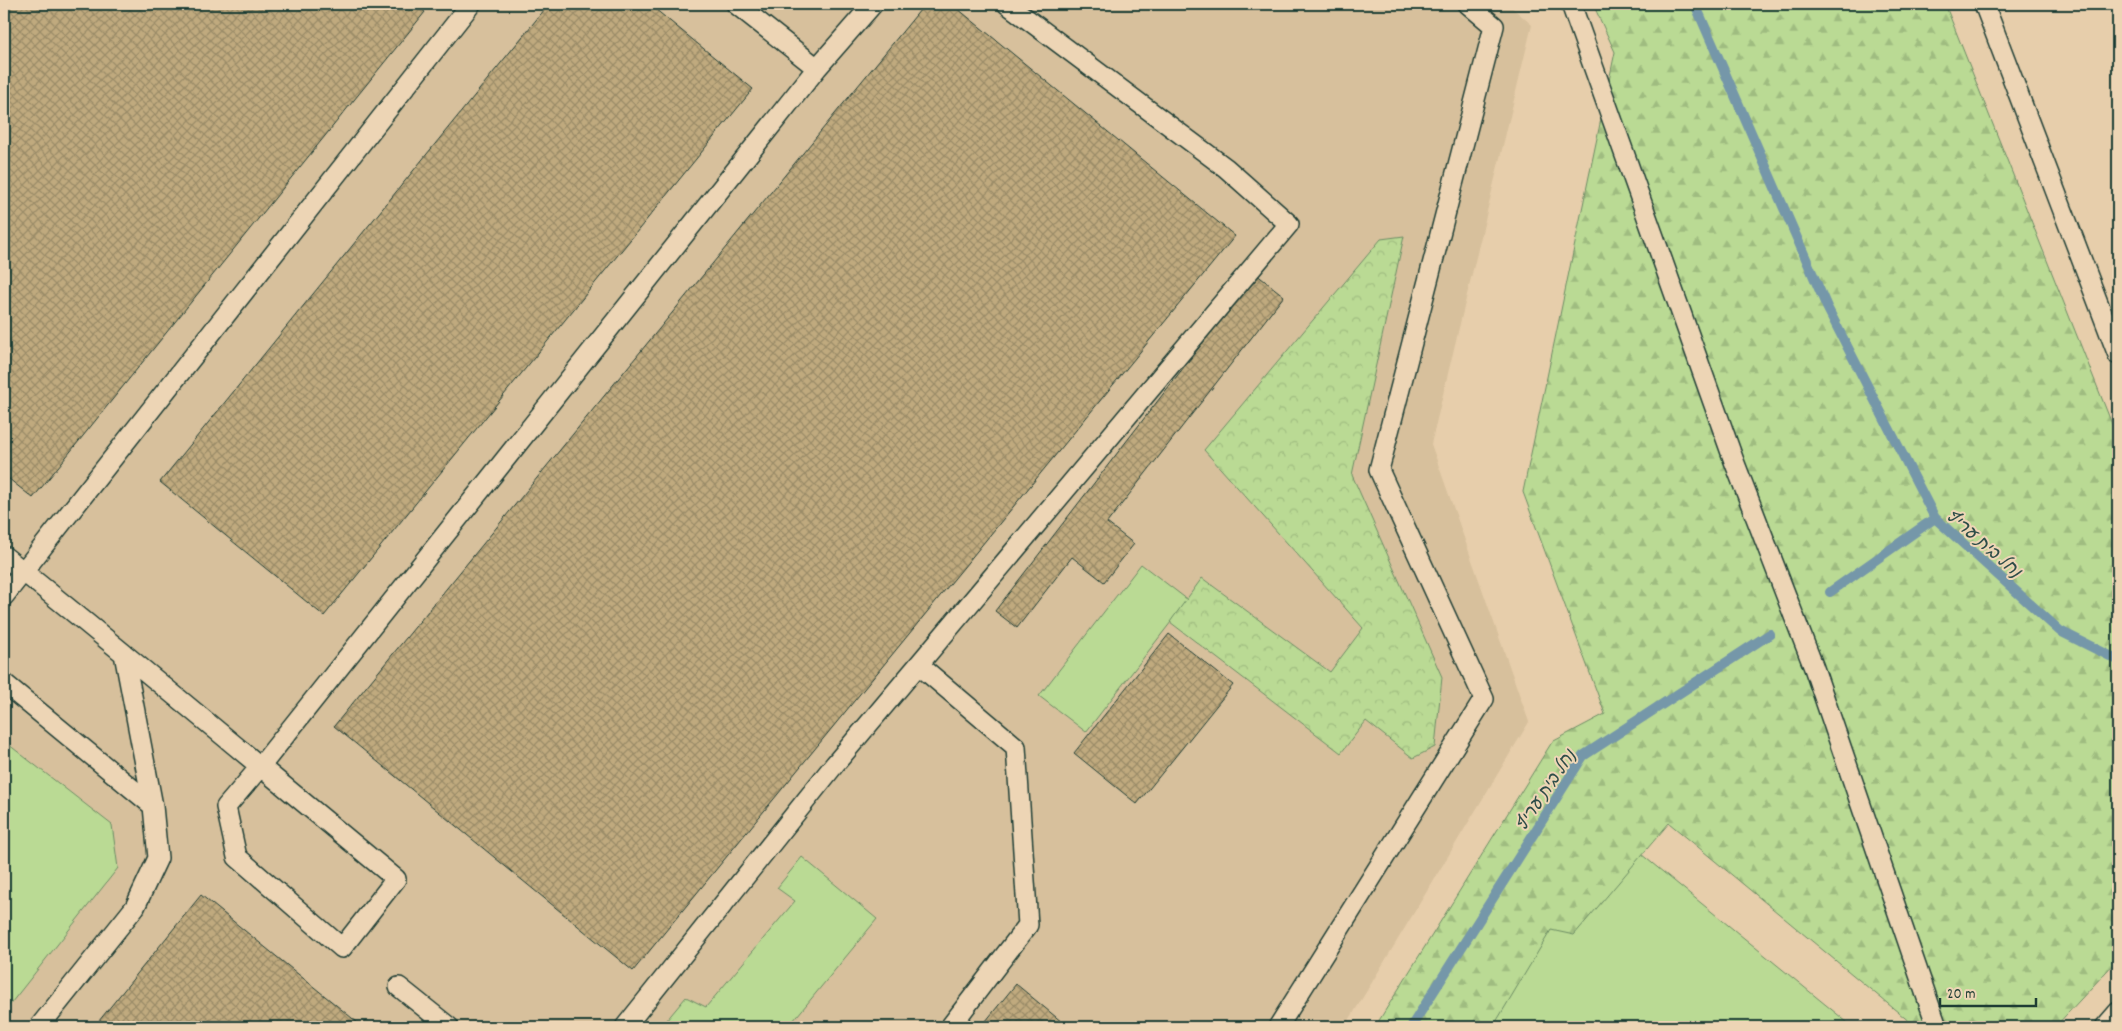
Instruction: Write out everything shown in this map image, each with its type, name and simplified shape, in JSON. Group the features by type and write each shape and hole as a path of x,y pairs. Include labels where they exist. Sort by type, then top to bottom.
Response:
{"lane":[{"path":"4,596 471,4"},
{"path":"736,4 817,68"},
{"path":"4,556 124,654 260,767 396,879 342,948 237,857 226,807 260,767 817,68 873,4"},
{"path":"625,1027 836,764 1289,224 1226,168 1007,4"},
{"path":"1278,1027 1484,699 1379,470 1494,26 1468,4"},
{"path":"1571,4 1734,461 1814,668 1937,1027"},
{"path":"1984,4 2118,355"},
{"path":"39,1027 135,907 158,858 153,806 124,654"},
{"path":"919,665 1016,747 1028,926 950,1027"},
{"path":"4,683 153,806"},
{"path":"399,987 449,1027"},
{"path":"2105,1027 2118,1012"}],"shaded area":[{"path":"4,4 1508,4 1532,25 1431,444 1529,722 1345,1027 4,1027"}],"green space":[{"path":"1593,4 1945,4 2118,439 2118,959 2055,1027 1916,1027 1669,823 1574,935 1551,930 1493,1027 1375,1027 1552,742 1605,714 1523,492 1615,52"},
{"path":"1404,236 1352,475 1442,677 1435,747 1413,758 1366,721 1341,753 1170,622 1202,578 1330,672 1363,628 1204,450 1381,239"},
{"path":"1141,564 1188,600 1086,732 1039,696"},
{"path":"4,741 112,825 118,868 4,1012"},
{"path":"1587,810 1853,1027 1452,1027"},
{"path":"802,857 877,919 788,1027 661,1027 686,997 706,1007 795,901 777,888"}],"building":[{"path":"4,4 414,4 425,12 33,498 4,475"},
{"path":"549,4 649,4 753,89 324,616 160,482"},
{"path":"925,4 952,4 1235,236 633,971 334,726"},
{"path":"1256,274 1284,296 1107,523 1134,544 1104,582 1072,557 1017,628 995,611"},
{"path":"1169,634 1233,685 1137,804 1074,753"},
{"path":"201,895 363,1027 94,1027"},
{"path":"1016,984 1068,1027 981,1027"}],"waterway":[{"path":"1695,4 1827,307 1935,518"},
{"name":"נחל בית עריף","path":"1830,592 1935,518 2060,631 2118,660"},
{"name":"נחל בית עריף","path":"1411,1027 1583,756 1770,634"}]}
